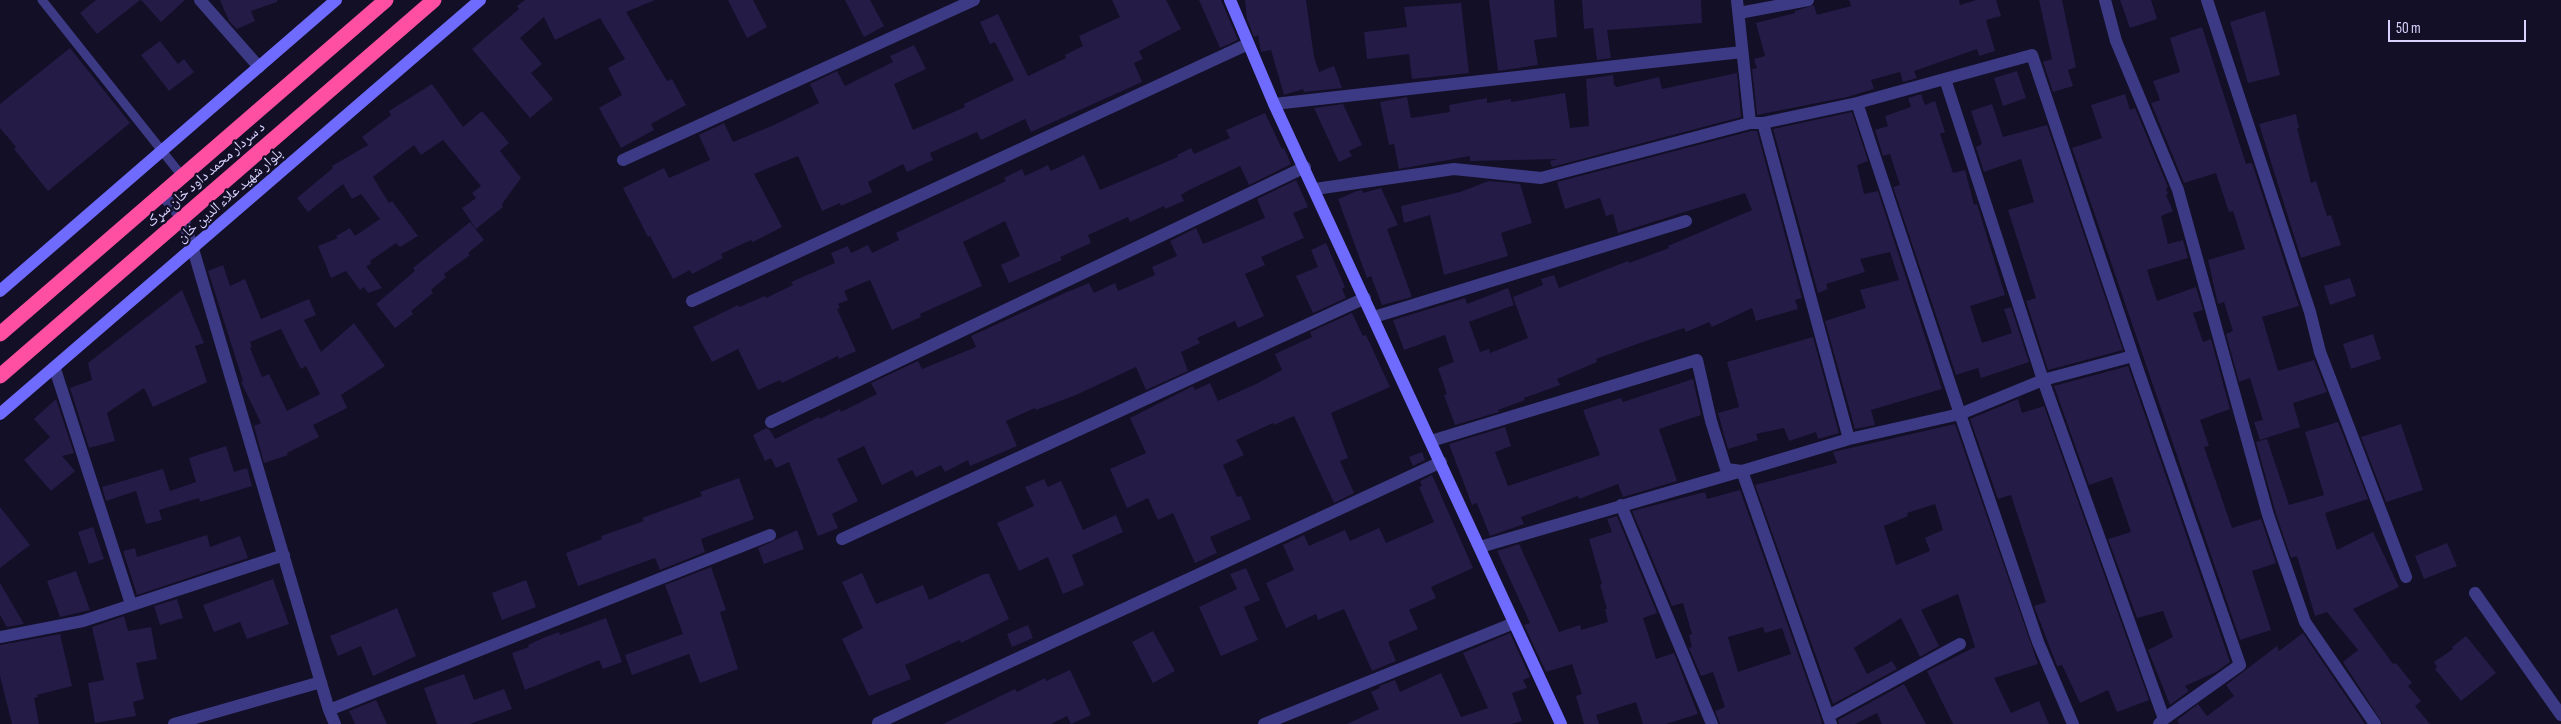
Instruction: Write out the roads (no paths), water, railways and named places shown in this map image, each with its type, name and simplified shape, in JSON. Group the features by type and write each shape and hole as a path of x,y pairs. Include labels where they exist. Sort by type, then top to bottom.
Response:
{"highway":[{"name":"د سردار محمد داود خان سړک","path":"0,334 386,0"},
{"name":"د سردار محمد داود خان سړک","path":"0,376 434,0"}],"street":[{"path":"200,0 259,67"},
{"path":"0,291 336,0"},
{"name":"بلوار شهید علاء الدین خان","path":"0,414 55,369 480,0"},
{"path":"623,160 974,0"},
{"path":"1230,0 1274,104 1315,189 1561,724"},
{"path":"1737,0 1742,52 1756,123 1850,439"},
{"path":"1739,13 1808,0"},
{"path":"2105,0 2116,41 2178,190 2268,514 2305,622 2375,724"},
{"path":"2207,0 2310,312 2320,352 2406,577"},
{"path":"692,301 1248,44"},
{"path":"1274,104 1742,52"},
{"path":"1315,189 1454,169 1541,178 1756,123 1857,103 2032,55 2133,356 2240,664 2161,722 2043,380 1945,79"},
{"path":"1857,103 2038,642 2073,724"},
{"path":"771,422 1305,168"},
{"path":"162,194 183,219 193,249 329,710 335,724"},
{"path":"1374,317 1686,221"},
{"path":"842,539 1365,298"},
{"path":"1480,547 1621,504 1850,439 1960,414 2043,380 2133,356"},
{"path":"1431,441 1697,360 1711,421 1726,469 1742,471"},
{"path":"55,369 130,604"},
{"path":"878,723 1440,462"},
{"path":"1742,471 1829,720 1960,644"},
{"path":"1621,504 1712,724"},
{"path":"329,710 770,535"},
{"path":"0,637 83,621 284,555"},
{"path":"2475,593 2561,715"},
{"path":"1264,724 1514,623"},
{"path":"174,724 321,682"}],"lane":[{"path":"42,0 182,176"}]}
